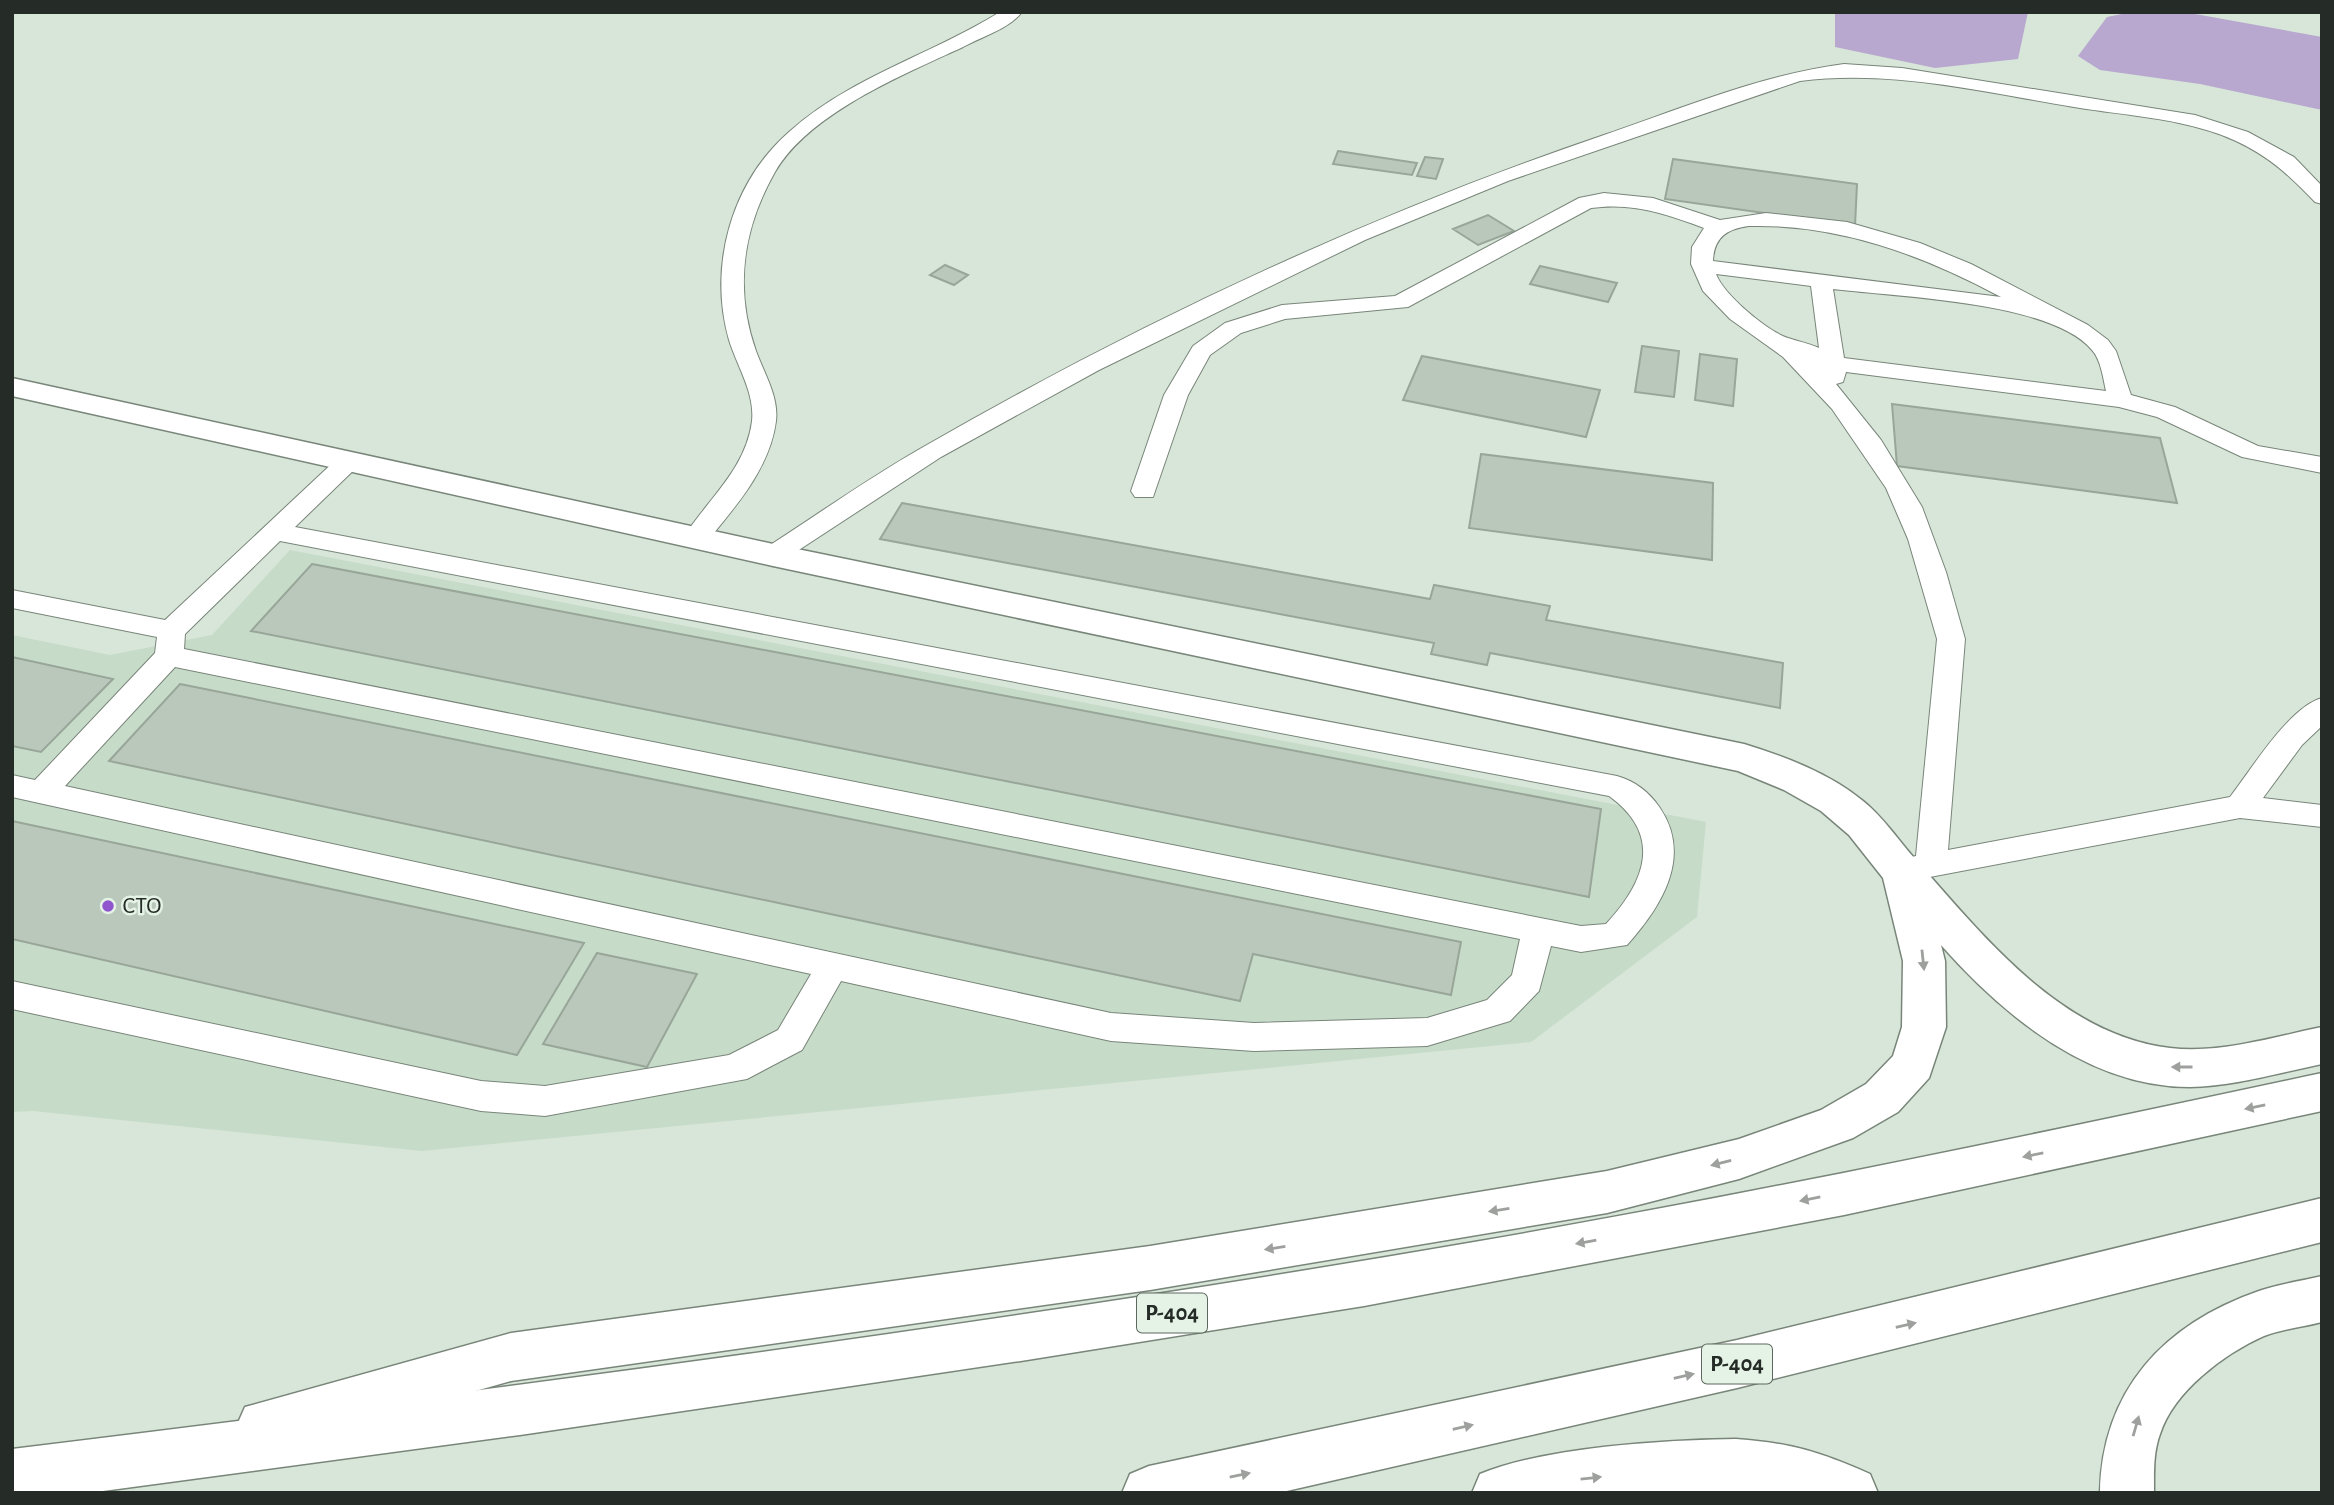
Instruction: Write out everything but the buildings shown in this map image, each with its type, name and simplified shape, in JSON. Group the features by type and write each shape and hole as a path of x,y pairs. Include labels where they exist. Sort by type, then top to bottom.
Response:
{"main road":[{"path":"12,387 773,555 1744,758 1784,772 1847,810 1877,838 1916,868 2020,1000 2087,1042 2127,1058 2171,1067 2211,1066 2322,1045"},
{"path":"132,1462 510,1357 1163,1266 1607,1192 1739,1158 1837,1124 1882,1098 1913,1065 1924,1027 1924,961 1916,868"},
{"name":"Р-404","path":"12,1476 831,1366 1367,1282 1700,1222 2078,1146 2322,1092"},
{"name":"Р-404","path":"1149,1493 1359,1451 1942,1317 2322,1220"},
{"path":"2127,1493 2126,1479 2135,1422 2155,1388 2183,1360 2245,1320 2322,1299"},
{"path":"1499,1493 1561,1481 1741,1465 1807,1474 1851,1493"}],"lane":[{"path":"696,538 738,486 755,456 765,418 758,384 743,348 734,303 733,255 752,200 776,155 824,113 895,72 1013,12"},
{"path":"773,555 932,452 1091,365 1357,235 1502,177 1797,76 1844,71 1902,74 2188,119 2241,136 2287,161 2322,198"},
{"path":"1144,491 1176,395 1200,351 1233,328 1282,312 1400,302 1587,202 1606,198 1634,199 1666,206 1717,226 1748,219 1783,220 1865,233 1955,266 2020,298 2099,344 2106,354 2120,400"},
{"path":"1717,226 1702,244 1702,265 1718,294 1791,352 1842,406 1899,487 1910,509 1942,602 1951,639 1916,868 2240,807 2322,816"},
{"path":"1702,265 1971,299 2056,320"},
{"path":"1821,281 1831,363 1842,406"},
{"path":"1760,328 1831,363 2120,400 2166,412 2251,452 2322,465"},
{"path":"27,789 275,532 348,462"},
{"path":"12,599 170,643 1581,939 1615,936 1637,914 1661,864 1657,827 1642,805 1617,787 275,532"},
{"path":"2240,807 2292,738 2322,708"},
{"path":"27,789 1111,1027 1254,1037 1427,1032 1498,1011 1527,981 1538,930"},
{"path":"12,995 481,1096 545,1101 735,1069 790,1040 833,966"}],"shaded area":[{"path":"1749,12 2028,12 2018,59 1935,68 1835,47 1835,13"},
{"path":"2132,12 2184,12 2322,37 2322,110 2200,84 2100,70 2078,56 2107,17"},
{"path":"290,550 1706,822 1697,917 1531,1042 422,1151 33,1111 12,1112 12,635 110,655 212,635"}],"place":[{"name":"СТО","path":"108,906"}]}
